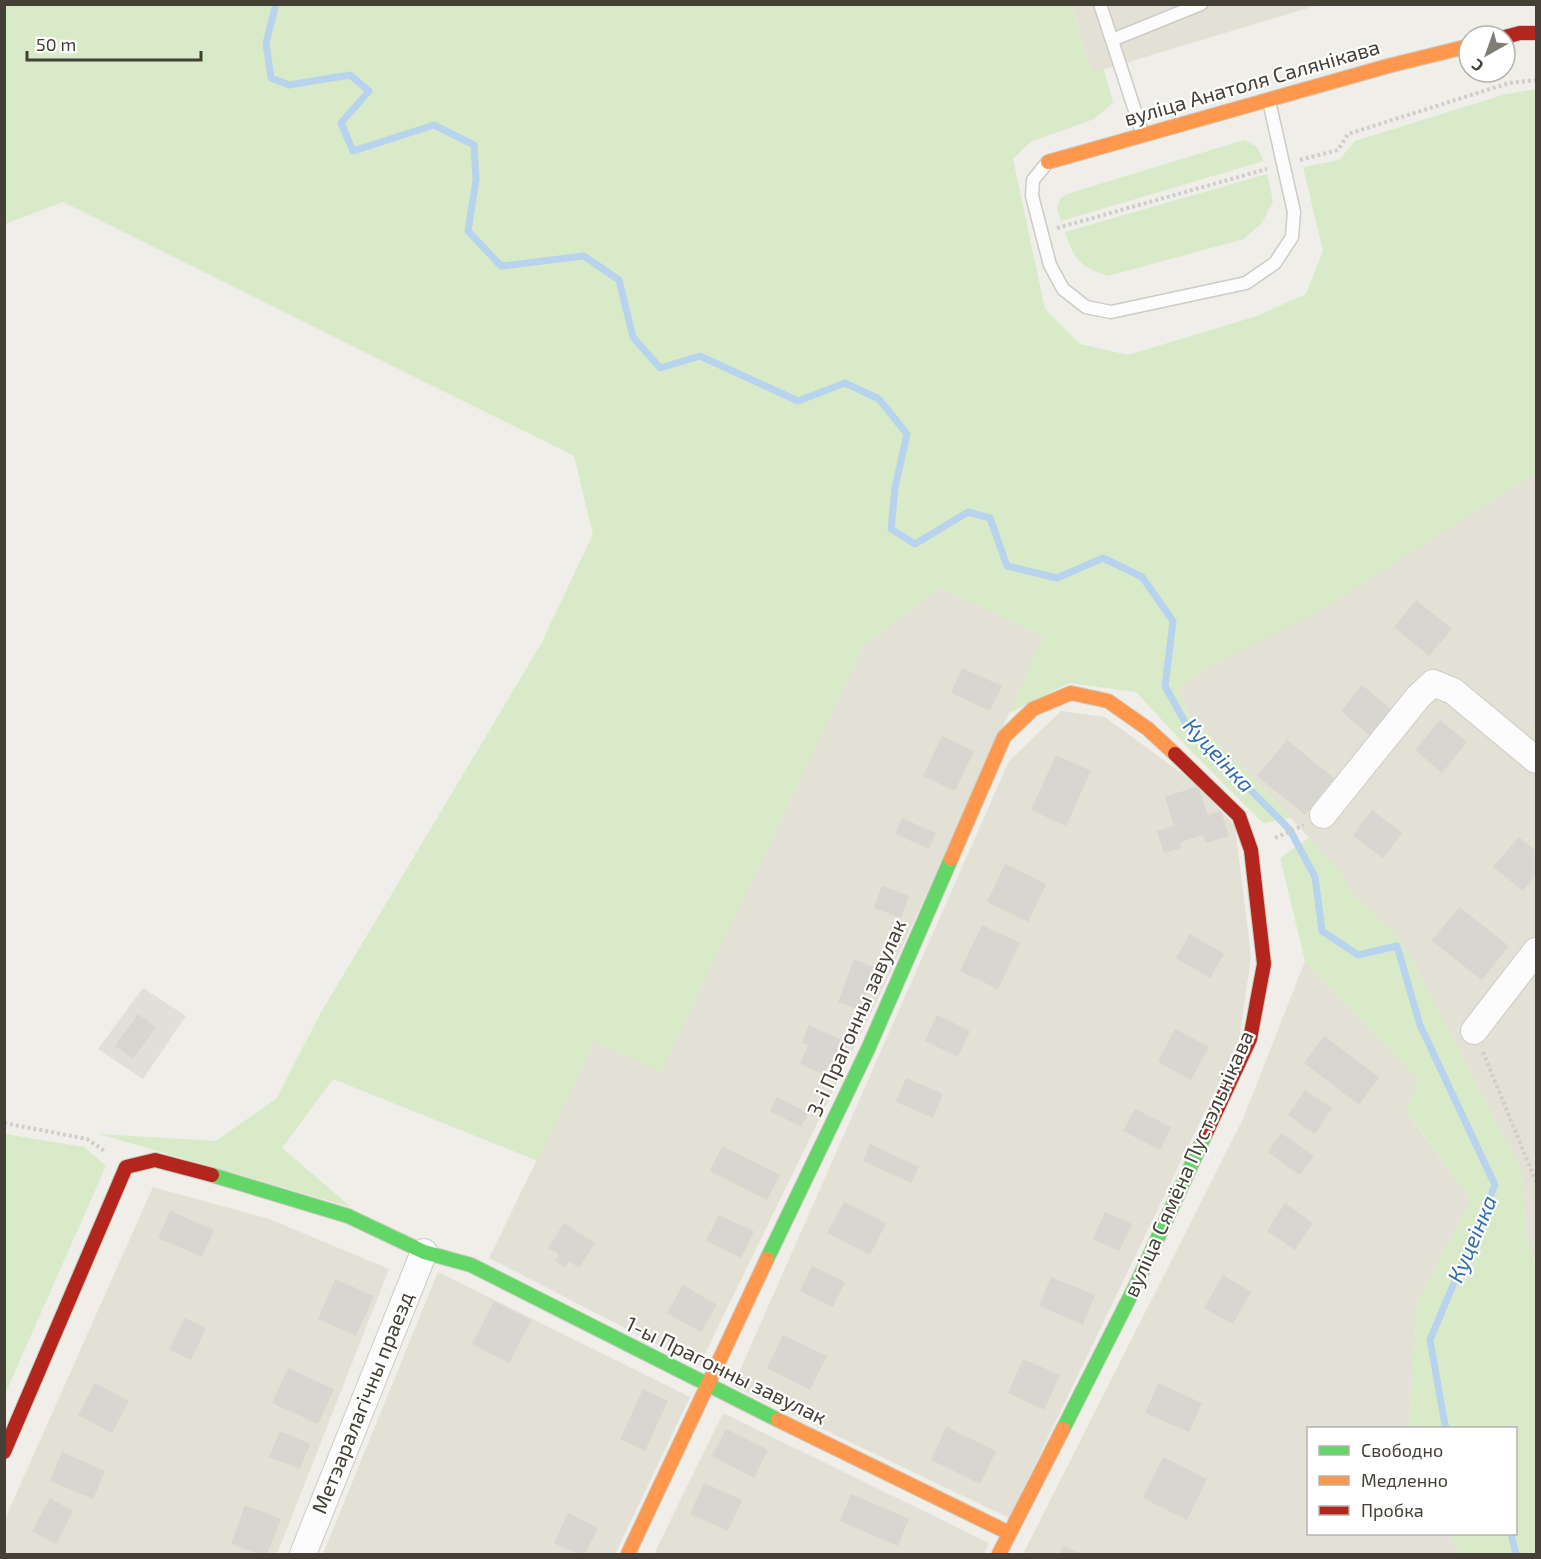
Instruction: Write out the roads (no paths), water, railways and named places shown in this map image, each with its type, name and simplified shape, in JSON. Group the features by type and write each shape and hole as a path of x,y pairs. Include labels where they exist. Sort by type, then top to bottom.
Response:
{"street":[{"path":"1517,34 1536,33"},
{"name":"вуліца Анатоля Салянікава","path":"1048,162 1269,99 1457,49"},
{"path":"1323,815 1418,697 1433,683 1453,691 1536,760"},
{"name":"3-і Прагонны завулак","path":"628,1554 706,1385 868,1049 1004,738 1033,709 1071,693"},
{"name":"вуліца Сямёна Пустэльнікава","path":"999,1554 1136,1285 1250,1039 1264,963 1251,850 1239,816 1197,773 1148,729 1108,701 1071,693"},
{"path":"1474,1031 1536,951"},
{"name":"1-ы Прагонны завулак","path":"4,1452 126,1167 155,1160 245,1184 348,1216 424,1252 471,1265 706,1385 1009,1533"},
{"name":"Метэаралагічны праезд","path":"303,1554 424,1252"}],"lane":[{"path":"1100,4 1143,136"},
{"path":"1112,40 1201,4"},
{"path":"1048,162 1033,180 1034,205 1050,265 1063,289 1086,307 1111,312 1246,283 1275,263 1292,237 1294,212 1269,99"}],"waterway":[{"name":"Куцеінка","path":"276,4 266,43 271,78 289,85 350,75 369,91 341,123 353,151 434,125 474,145 476,180 468,231 501,266 584,256 619,280 633,337 660,368 700,356 798,401 845,383 879,399 907,434 895,488 891,529 915,544 968,512 990,518 1007,566 1057,578 1103,558 1142,577 1173,621 1165,686 1186,724 1290,830 1315,877 1322,931 1358,955 1397,946 1420,1025 1495,1185 1430,1340 1446,1427"},
{"name":"Куцеінка","path":"1511,1535 1516,1554"}]}
